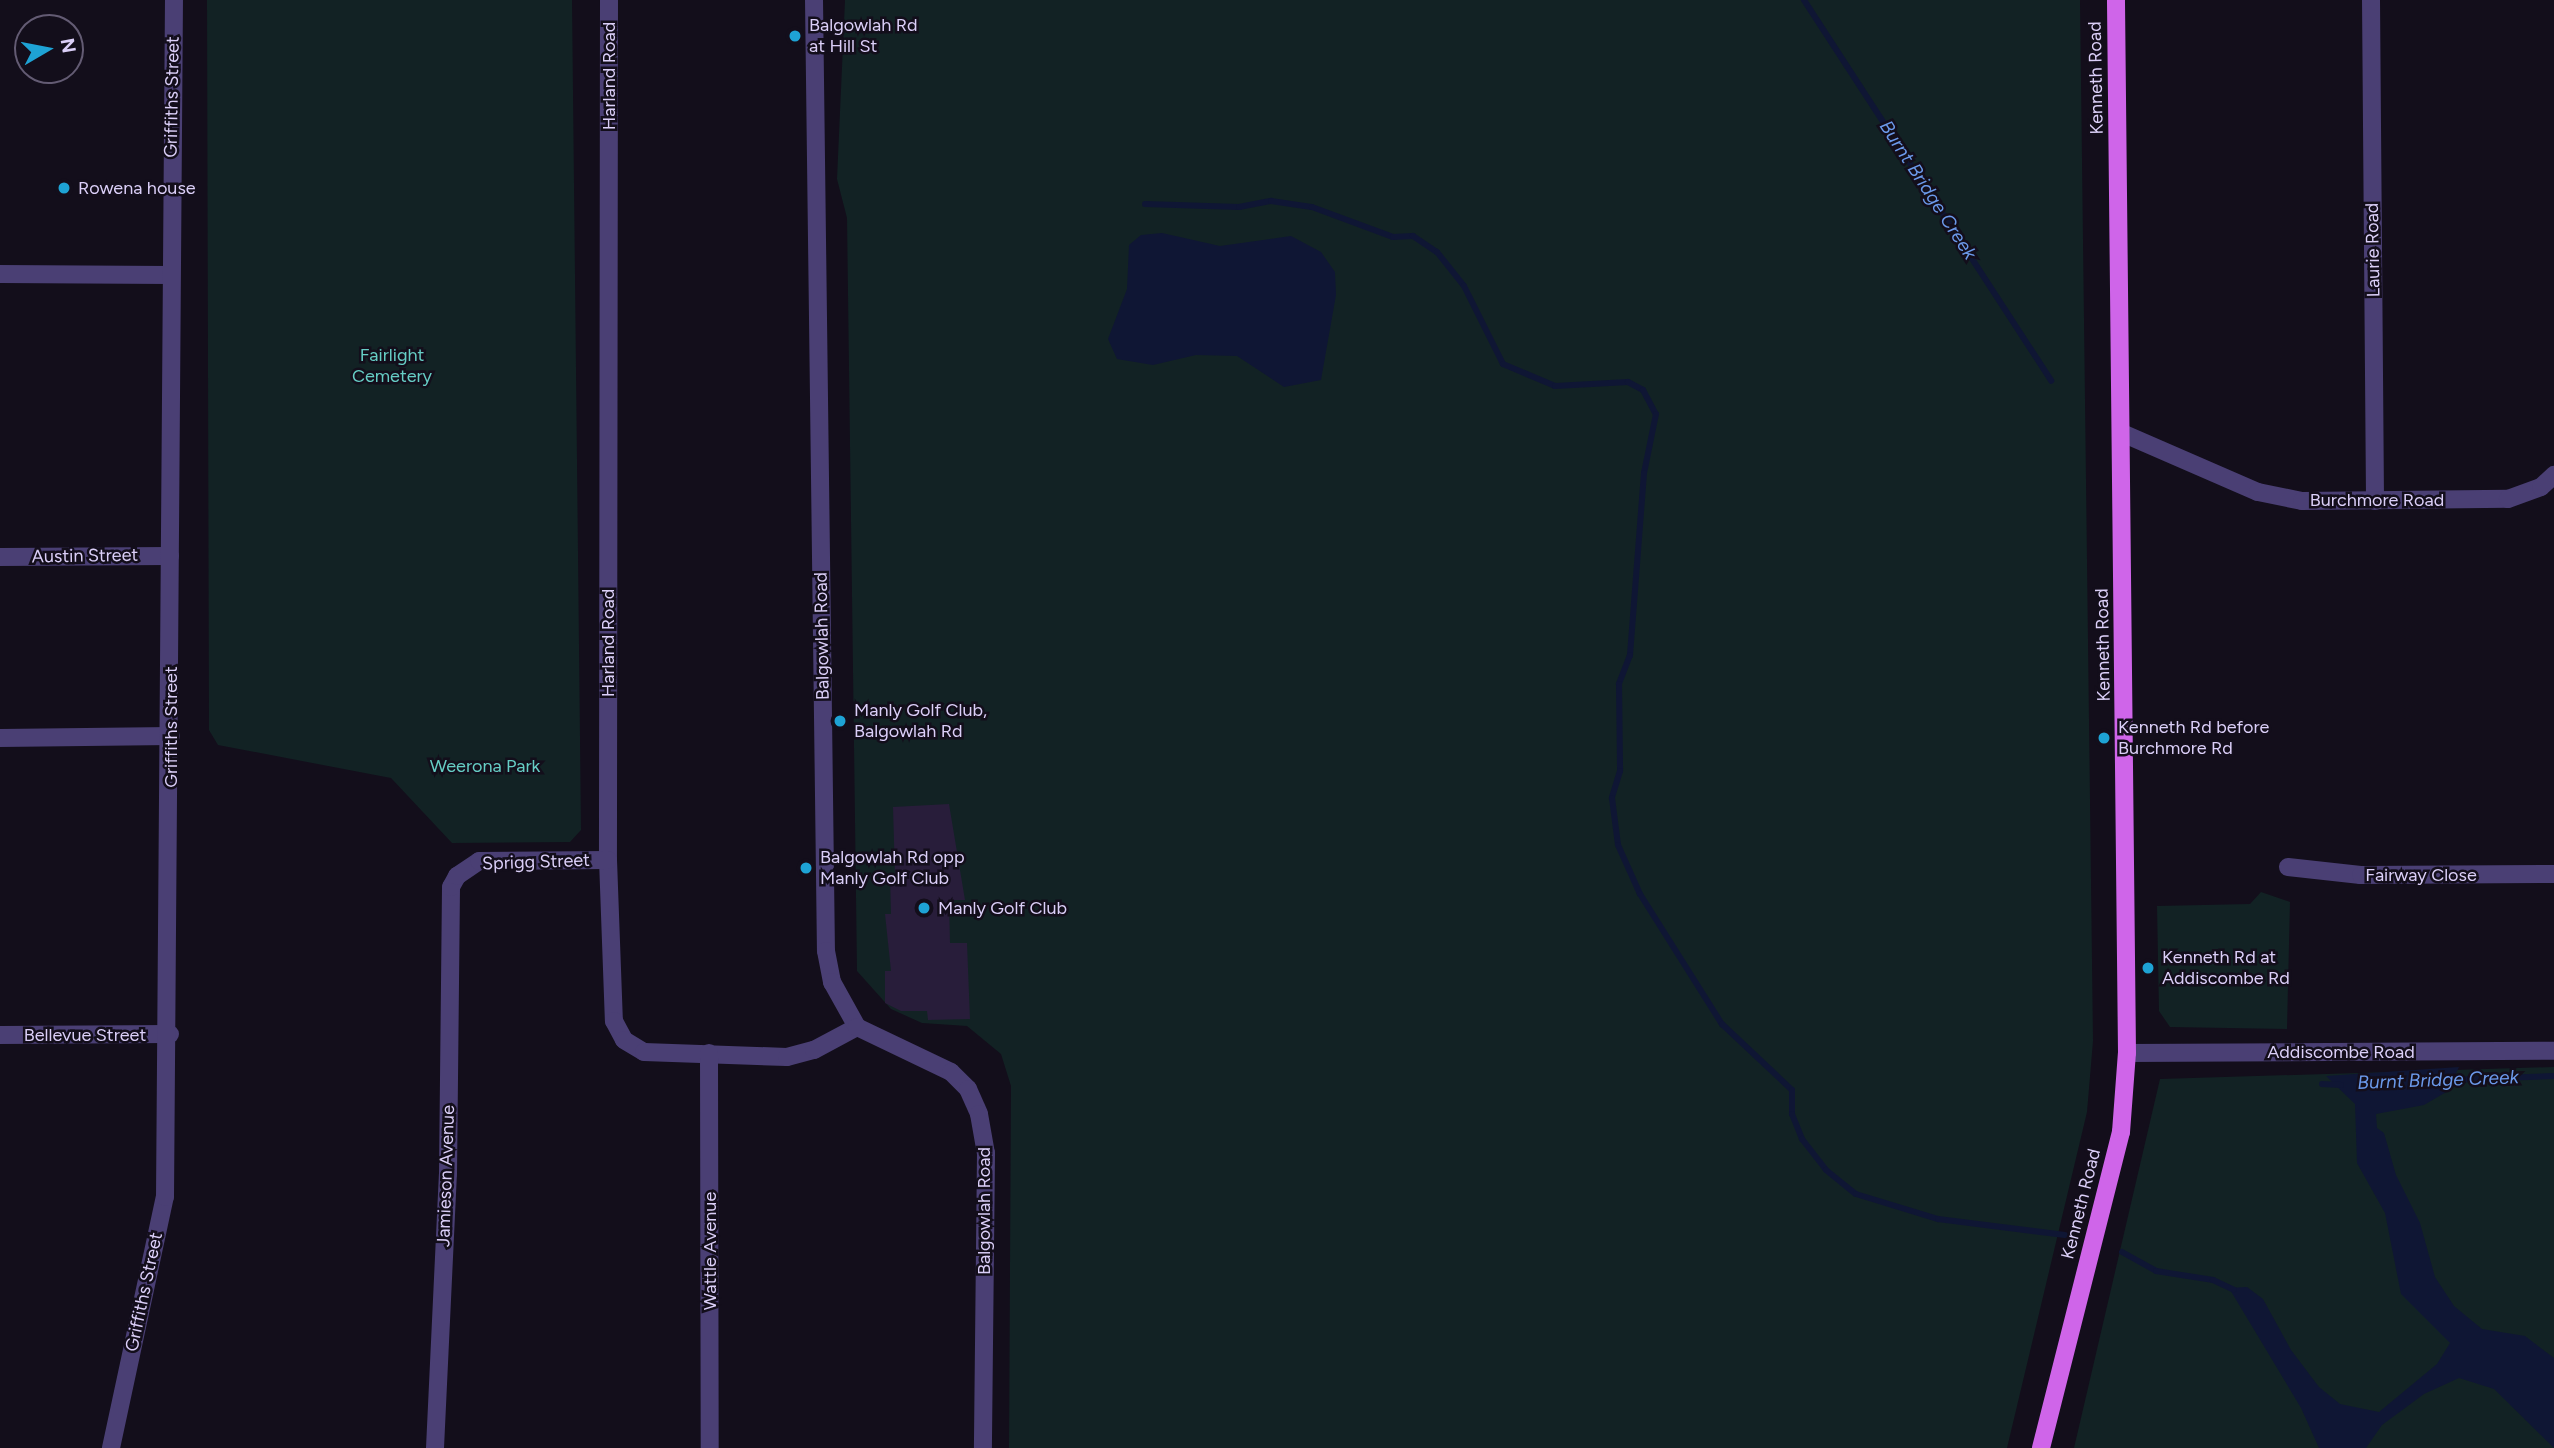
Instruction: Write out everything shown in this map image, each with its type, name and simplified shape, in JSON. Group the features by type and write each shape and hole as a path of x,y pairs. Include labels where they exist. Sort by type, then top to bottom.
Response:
{"main road":[{"name":"Kenneth Road","path":"2041,1448 2121,1132 2127,1053 2116,0"}],"street":[{"name":"Griffiths Street","path":"111,1448 165,1197 170,1034 170,275 174,0"},
{"name":"Harland Road","path":"609,0 608,860 611,1004 618,1032 644,1052 801,1055 857,1027"},
{"name":"Balgowlah Road","path":"814,0 825,951 832,982 857,1027 951,1073 968,1089 983,1127 983,1448"},
{"name":"Laurie Road","path":"2371,0 2375,501"},
{"path":"0,274 170,275"},
{"name":"Burchmore Road","path":"2122,433 2258,492 2302,501 2508,499 2541,487 2554,475"},
{"name":"Austin Street","path":"0,557 170,556"},
{"path":"0,738 171,736"},
{"name":"Sprigg Street","path":"449,904 457,876 479,861 608,860"},
{"name":"Fairway Close","path":"2288,867 2361,875 2554,874"},
{"name":"Jamieson Avenue","path":"435,1448 448,1174 449,904"},
{"name":"Bellevue Street","path":"0,1035 170,1034"},
{"name":"Addiscombe Road","path":"2127,1053 2554,1051"},
{"name":"Wattle Avenue","path":"709,1053 710,1448"}],"green space":[{"name":"Fairlight Cemetery","path":"207,0 572,0 581,830 570,842 452,843 391,778 218,745 209,730"},
{"name":"Manly Golf Club","path":"845,0 2080,0 2093,1041 2087,1112 2007,1448 1009,1448 1011,1086 1001,1054 967,1026 922,1023 891,1009 857,971 847,218 837,179"},
{"path":"2261,892 2290,902 2287,1029 2170,1027 2159,1011 2157,906 2250,904"},
{"path":"2554,1067 2554,1448 2074,1448 2160,1079"}],"water":[{"path":"1162,233 1220,246 1291,236 1321,252 1335,272 1336,295 1321,380 1284,387 1237,356 1196,355 1153,365 1117,359 1108,339 1127,289 1129,245 1141,235"},
{"path":"2459,1067 2448,1091 2424,1105 2376,1114 2377,1128 2384,1133 2396,1175 2420,1223 2435,1277 2454,1306 2482,1329 2525,1336 2554,1358 2554,1448 2494,1389 2459,1378 2424,1394 2382,1425 2366,1448 2319,1448 2301,1408 2229,1288 2247,1287 2263,1299 2291,1350 2319,1387 2340,1404 2379,1412 2437,1364 2450,1343 2401,1294 2385,1213 2357,1163 2355,1104 2326,1076"}],"building":[{"name":"Manly Golf Club","path":"949,804 965,900 949,900 950,943 967,943 970,1019 928,1020 927,1011 901,1011 885,1003 885,971 891,971 885,914 891,914 890,876 895,876 893,807"}],"waterway":[{"name":"Burnt Bridge Creek","path":"1804,0 2051,381"},
{"path":"1145,204 1239,207 1271,201 1312,207 1393,237 1413,236 1437,252 1464,286 1503,364 1555,386 1628,382 1643,390 1656,414 1644,473 1630,655 1619,684 1620,771 1612,798 1618,845 1640,894 1722,1024 1792,1090 1792,1114 1802,1139 1826,1170 1856,1194 1938,1219 2065,1235"},
{"name":"Burnt Bridge Creek","path":"2447,1080 2554,1076"},
{"name":"Burnt Bridge Creek","path":"2322,1084 2341,1085"},
{"path":"2122,1252 2156,1271 2213,1280 2234,1290"}],"place":[{"name":"Balgowlah Rd at Hill St","path":"795,36"},
{"name":"Rowena house","path":"64,188"},
{"name":"Manly Golf Club, Balgowlah Rd","path":"840,721"},
{"name":"Kenneth Rd before Burchmore Rd","path":"2104,738"},
{"name":"Balgowlah Rd opp Manly Golf Club","path":"806,868"},
{"name":"Manly Golf Club","path":"924,908"},
{"name":"Kenneth Rd at Addiscombe Rd","path":"2148,968"}],"park label":[{"name":"Weerona Park","path":"485,766"}]}
